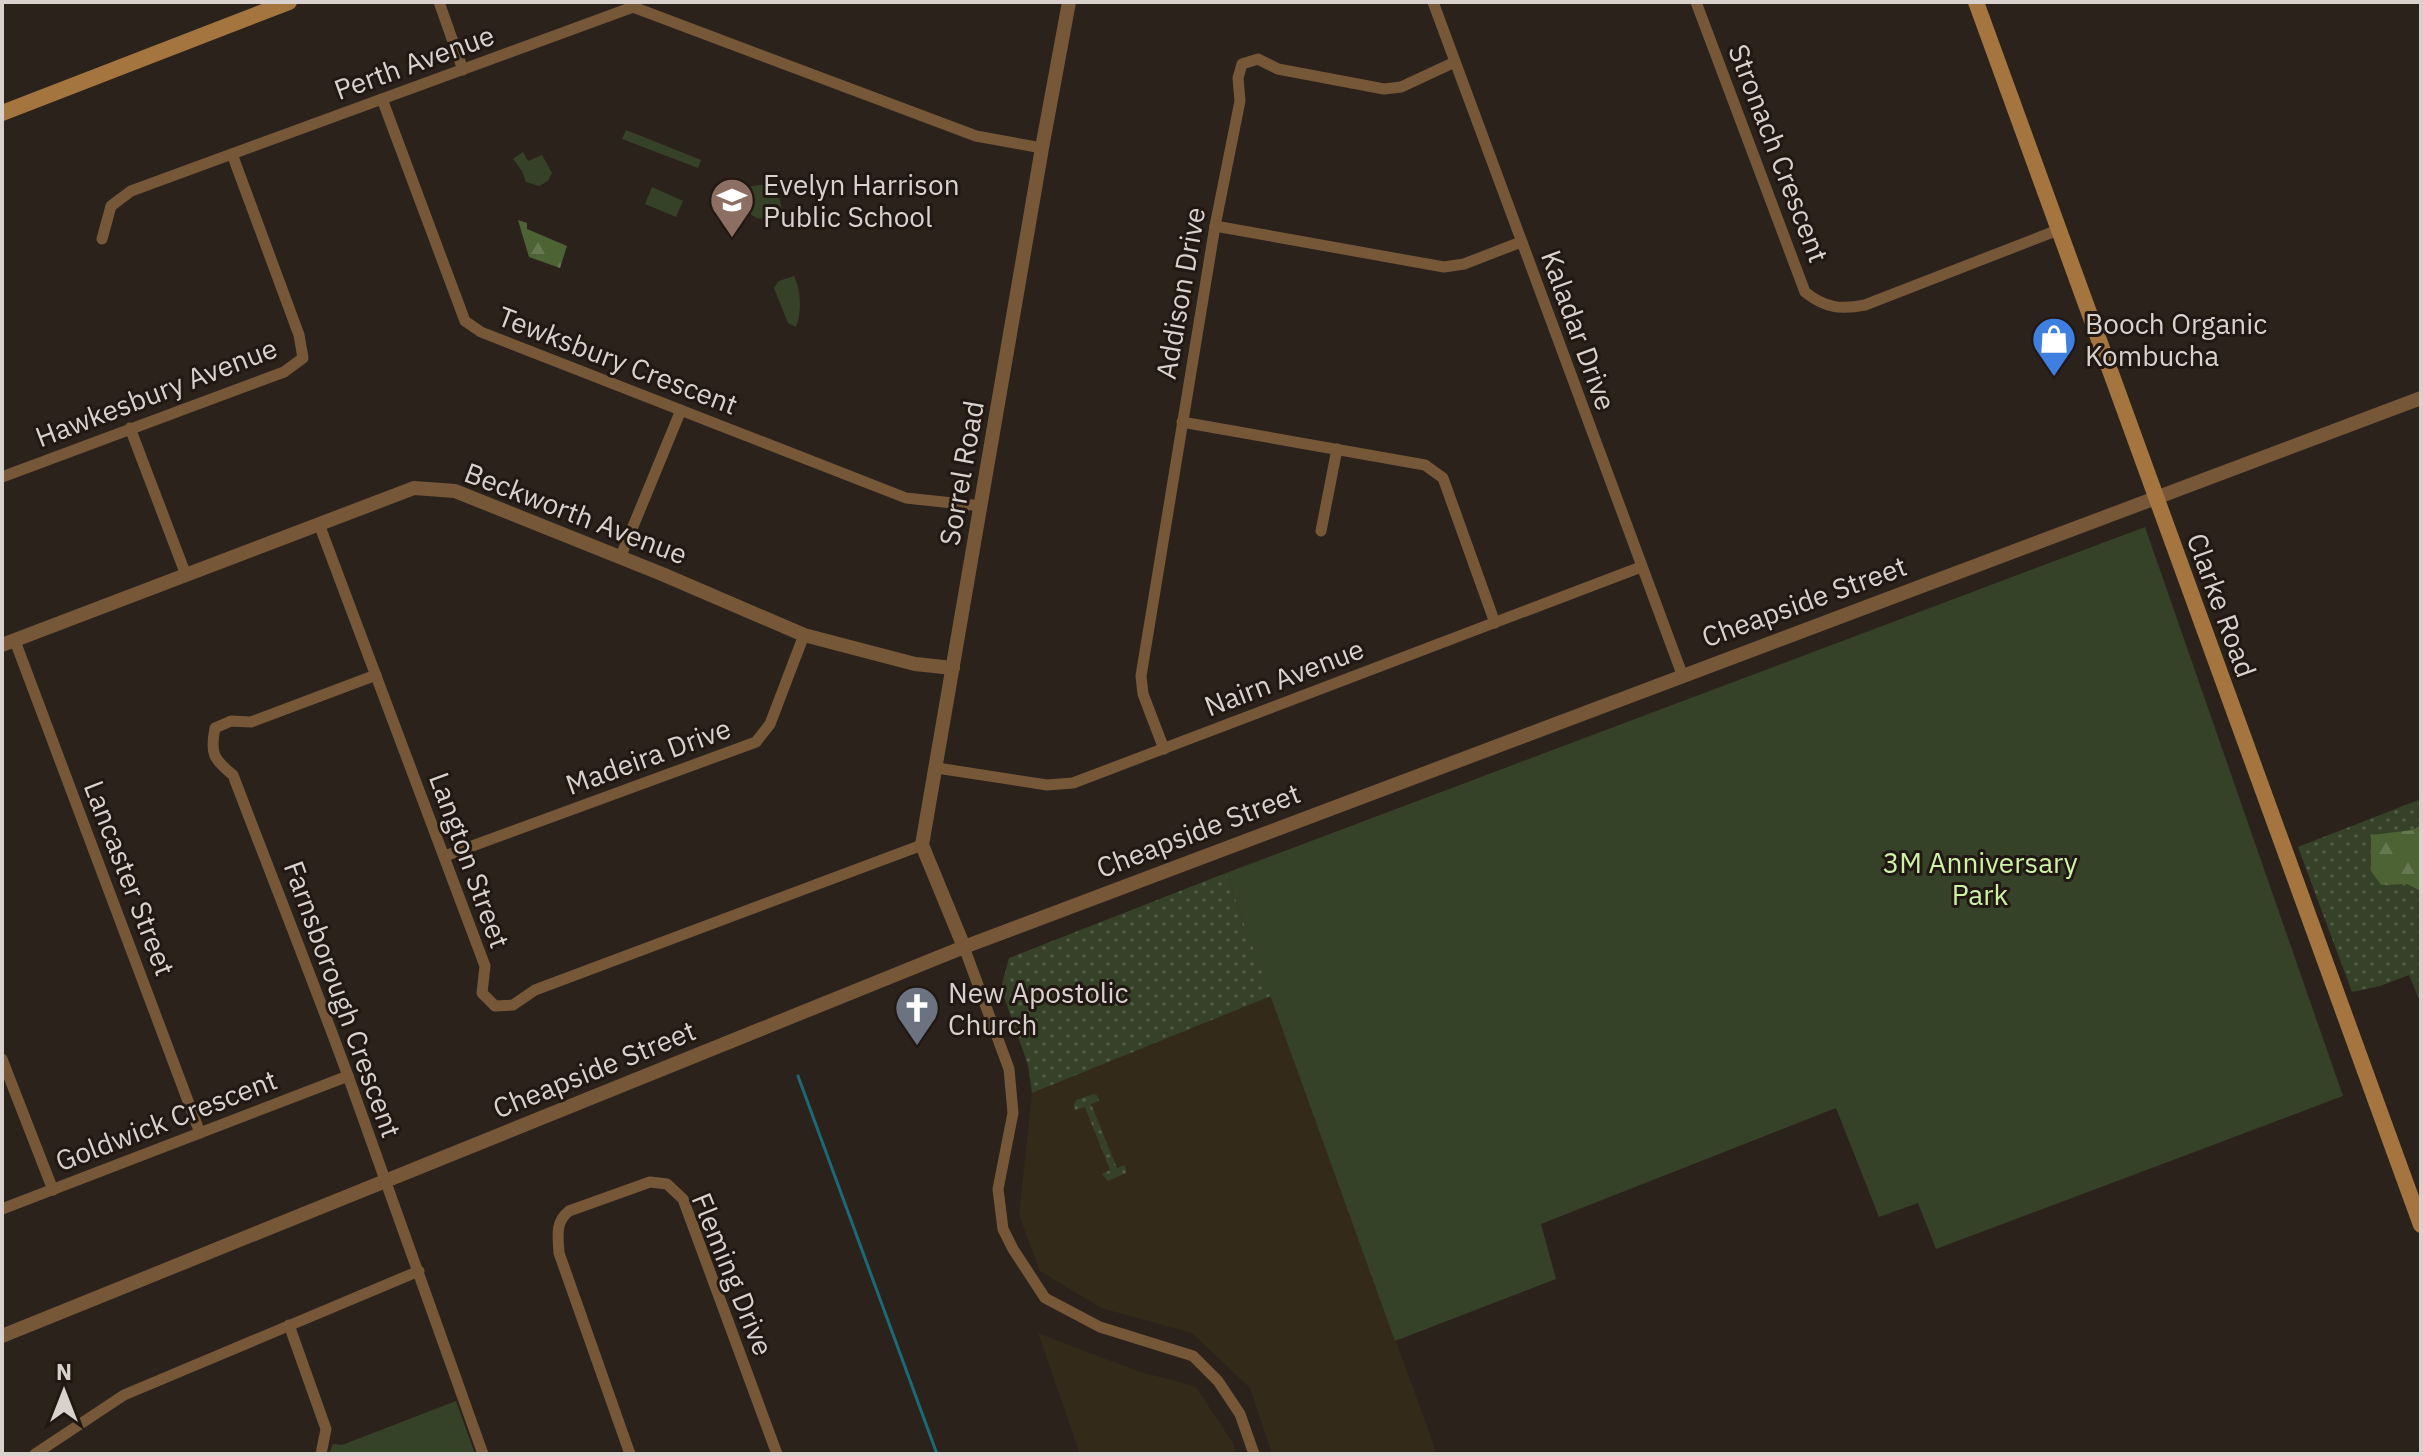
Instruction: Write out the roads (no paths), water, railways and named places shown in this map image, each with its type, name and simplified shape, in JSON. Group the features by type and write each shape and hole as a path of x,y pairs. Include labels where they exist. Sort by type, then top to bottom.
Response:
{"main road":[{"path":"2,113 289,2"},
{"name":"Clarke Road","path":"1976,2 2421,1225"}],"street":[{"path":"439,2 463,70"},
{"name":"Sorrel Road","path":"922,845 1069,2"},
{"name":"Kaladar Drive","path":"1433,2 1682,674"},
{"name":"Stronach Crescent","path":"1696,2 1805,292 1820,304 1843,309 1865,305 2058,230"},
{"name":"Perth Avenue","path":"102,239 111,206 131,191 633,7 976,136 1042,148"},
{"name":"Addison Drive","path":"1164,749 1143,694 1141,676 1215,226 1240,101 1238,78 1242,64 1258,59 1278,69 1384,89 1401,87 1455,62"},
{"name":"Tewksbury Crescent","path":"382,99 465,321 481,332 906,498 981,506"},
{"name":"Hawkesbury Avenue","path":"2,477 284,372 303,358 299,335 232,154"},
{"path":"1215,226 1444,267 1464,264 1521,242"},
{"name":"Cheapside Street","path":"2,1336 964,947 2421,398"},
{"path":"620,558 681,410"},
{"path":"1182,422 1425,465 1443,478 1495,623"},
{"path":"130,428 186,575"},
{"path":"1321,531 1337,449"},
{"name":"Beckworth Avenue","path":"8,643 414,488 433,488 455,491 804,635 915,664 953,668"},
{"name":"Langton Street","path":"319,524 485,966 482,993 495,1006 513,1005 535,990 922,845"},
{"name":"Nairn Avenue","path":"937,768 1047,785 1073,783 1641,567"},
{"name":"Madeira Drive","path":"445,856 756,742 770,724 804,635"},
{"name":"Lancaster Street","path":"8,643 200,1133"},
{"name":"Farnsborough Crescent","path":"376,675 251,722 231,721 215,728 211,747 217,762 233,775 348,1076 419,1271 437,1334 483,1454"},
{"path":"922,845 1009,1069 1013,1113 998,1189 1003,1229 1013,1249 1045,1298 1100,1327 1193,1356 1218,1381 1240,1414 1254,1454"},
{"path":"2,1059 53,1190"},
{"name":"Goldwick Crescent","path":"2,1209 348,1076"},
{"name":"Fleming Drive","path":"630,1454 559,1253 557,1230 562,1216 569,1211 650,1182 667,1184 683,1199 777,1454"},
{"path":"35,1454 124,1395 419,1271"},
{"path":"289,1325 326,1429 321,1454"}],"waterway":[{"path":"798,1076 937,1454"}],"place":[{"name":"Evelyn Harrison Public School","path":"732,239"},
{"name":"Booch Organic Kombucha","path":"2054,378"},
{"name":"New Apostolic Church","path":"917,1047"}],"park label":[{"name":"3M Anniversary Park","path":"1980,878"}]}
